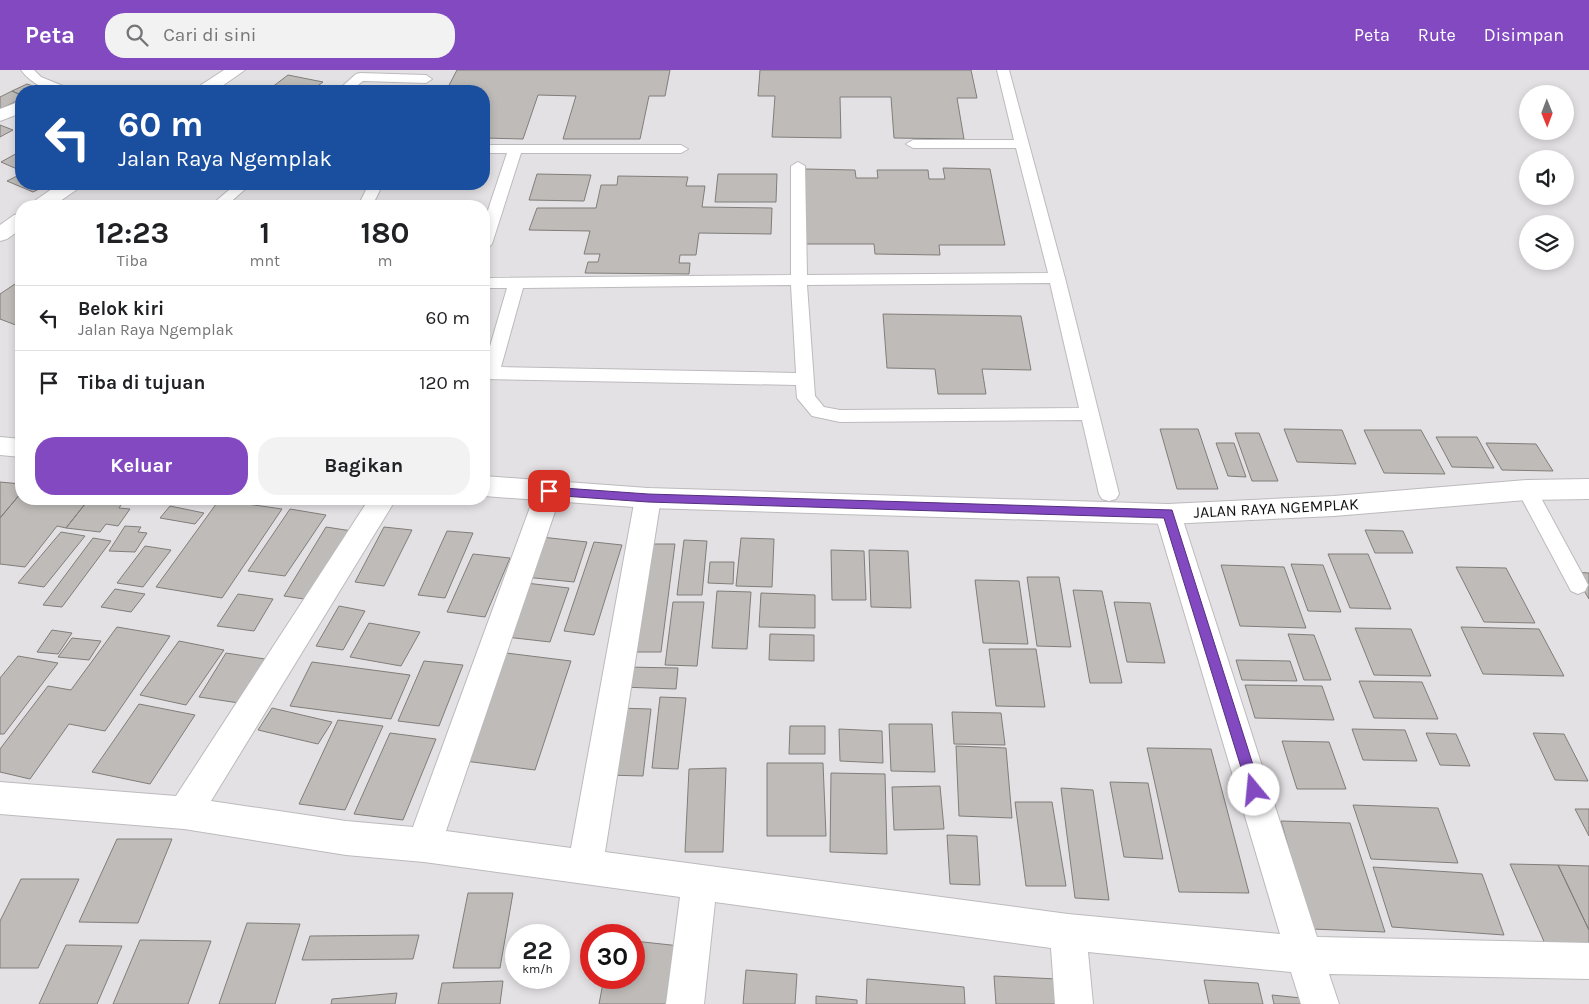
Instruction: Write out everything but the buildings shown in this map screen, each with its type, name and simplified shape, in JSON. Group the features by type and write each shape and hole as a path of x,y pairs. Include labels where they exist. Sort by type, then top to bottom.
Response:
{"street":[{"path":"213,85 236,70"},
{"path":"0,116 15,109"},
{"path":"49,200 63,190"},
{"path":"1,232 15,224"},
{"path":"0,446 15,447"},
{"name":"JALAN RAYA NGEMPLAK","path":"490,486 648,498 1168,514 1334,506 1527,490 1589,489"},
{"path":"424,845 549,491"},
{"path":"585,868 648,498"},
{"path":"184,813 379,505"},
{"path":"1168,514 1320,1004"},
{"path":"0,798 184,813 346,838 424,845 1068,932 1306,955 1589,962"},
{"path":"684,1004 700,883"},
{"path":"1068,932 1074,1004"}],"lane":[{"path":"27,70 37,80 49,85"},
{"path":"1003,70 1057,278 1088,414 1109,494"},
{"path":"350,85 360,77 429,75"},
{"path":"382,85 387,77"},
{"path":"913,144 1022,144"},
{"path":"490,149 681,148"},
{"path":"490,226 515,150"},
{"path":"798,166 799,280 804,379 806,398 818,412 840,416 1088,414"},
{"path":"224,200 237,190"},
{"path":"490,283 1057,278"},
{"path":"490,364 516,283"},
{"path":"490,373 804,379"},
{"path":"1527,490 1578,585"}],"route":[{"path":"549,491 648,498 1168,514 1254,790"}]}
